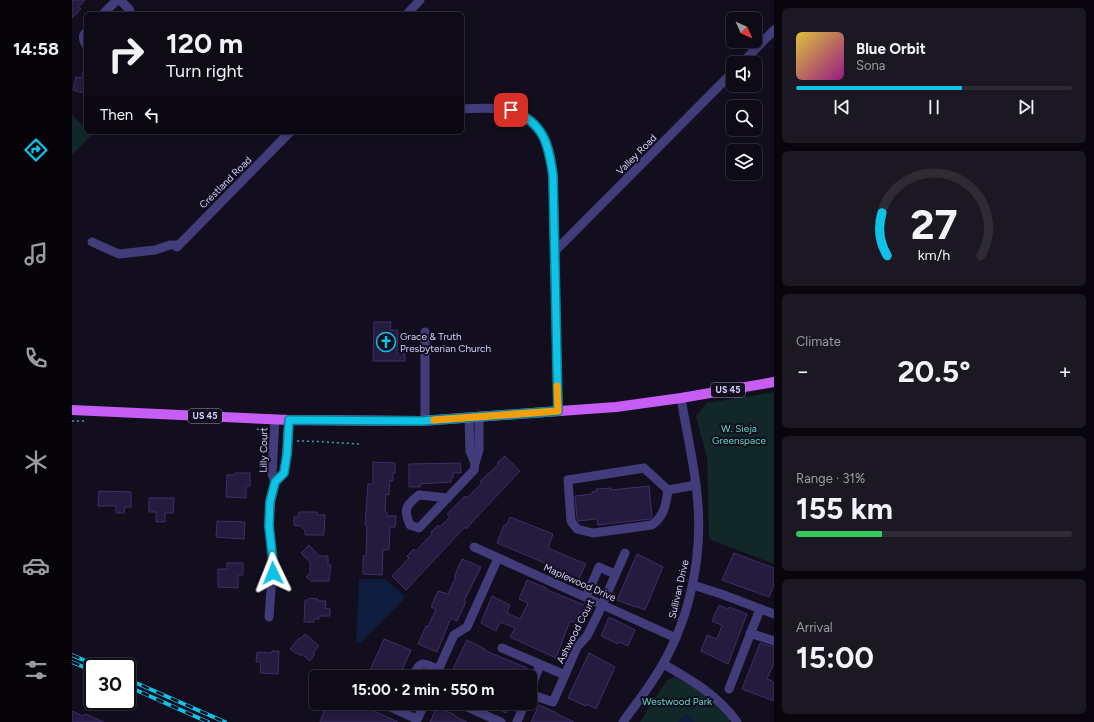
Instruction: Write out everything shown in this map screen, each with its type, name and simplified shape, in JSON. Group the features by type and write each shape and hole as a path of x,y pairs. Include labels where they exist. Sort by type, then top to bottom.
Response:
{"main road":[{"name":"US 45","path":"72,410 289,420 425,421 616,407 681,398 774,382"}],"street":[{"path":"105,12 118,0 130,12"},
{"path":"408,12 420,0"},
{"path":"749,56 774,30"},
{"name":"Valley Road","path":"555,252 726,79"},
{"path":"464,109 497,108 511,110 522,114 539,129 547,142 553,175 558,411"},
{"name":"Crestland Road","path":"92,242 119,254 155,250 170,245 177,246 288,134"},
{"path":"425,332 425,421"},
{"name":"Sullivan Drive","path":"623,722 654,680 676,638 681,625 696,566 699,539 699,520 696,485 681,398"},
{"path":"448,498 419,496 408,504 406,515 410,525 419,528 448,498 474,470 479,450 474,418"},
{"name":"Lilly Court","path":"275,419 272,474 275,482"},
{"name":"Lilly Court","path":"269,617 273,562 269,526 270,502 275,482 284,473 289,420"},
{"path":"644,468 668,490 664,511 659,520 652,525 593,534 577,529 571,521 568,480 644,468"},
{"path":"668,490 696,485"},
{"name":"Maplewood Drive","path":"474,547 676,638"},
{"name":"Ashwood Court","path":"537,696 553,702 577,647 587,636 625,553"},
{"path":"438,670 454,635 467,627 498,558"},
{"path":"586,597 599,567 615,574"},
{"path":"692,585 774,614"},
{"path":"729,689 760,608"},
{"path":"750,633 774,641"},
{"name":"Ashwood Court","path":"502,648 565,675"},
{"path":"416,670 417,666 428,664 433,670"},
{"path":"663,664 692,680 711,693 723,704 737,722"},
{"name":"Ashwood Court","path":"537,672 540,665"},
{"path":"404,710 416,720 421,710"},
{"path":"473,710 500,722"},
{"path":"517,722 522,710"}],"path":[{"path":"288,442 324,441 361,444"}],"green space":[{"path":"72,115 84,127 84,134 92,135 72,155"},
{"name":"W. Sieja Greenspace","path":"774,392 774,564 709,539 707,458 696,416 707,403"},
{"name":"Westwood Park","path":"675,677 700,690 731,717 728,722 640,722 667,680"}],"water":[{"path":"359,579 385,579 404,595 404,599 360,643 356,643"},
{"path":"687,714 694,722 678,722"}],"building":[{"path":"72,0 85,0 78,7 81,9 72,18"},
{"path":"83,72 84,93 73,90 76,77 82,78"},
{"name":"Grace & Truth Presbyterian Church","path":"374,322 391,322 390,330 398,330 397,353 405,354 405,361 373,361"},
{"path":"505,456 520,471 406,590 392,576 409,558 407,556 414,549 416,551 432,534 431,532 438,525 440,527 450,517 447,514 465,496 467,498 482,483 480,481 499,464 497,463"},
{"path":"373,462 395,463 395,473 393,473 393,481 390,480 389,495 386,494 385,512 387,512 387,516 396,516 395,527 390,527 389,550 383,550 382,575 363,574 363,556 366,556 367,525 365,525 368,484 373,484"},
{"path":"460,463 461,473 453,473 451,482 420,484 420,487 409,487 409,464"},
{"path":"235,473 250,473 250,486 246,486 246,498 226,497 227,475 235,475"},
{"path":"649,486 652,517 650,519 598,525 597,519 578,521 577,519 575,496 592,494 592,492 597,491 596,489 611,488 611,490"},
{"path":"99,491 131,492 131,507 125,507 124,513 116,513 116,506 98,506"},
{"path":"149,498 174,498 173,513 165,513 165,522 156,522 156,512 149,512"},
{"path":"299,512 317,512 317,515 325,515 324,535 305,535 305,530 300,526 294,525 294,517 298,517"},
{"path":"510,517 553,534 548,548 586,564 577,582 551,569 552,566 497,543 504,525 506,526"},
{"path":"217,521 245,522 244,539 216,537"},
{"path":"309,545 319,556 328,556 328,565 331,565 329,581 311,581 306,577 310,573 310,562 301,553"},
{"path":"734,553 774,568 774,585 769,597 722,580"},
{"path":"637,554 663,567 645,610 617,600"},
{"path":"462,559 481,567 464,601 466,602 457,621 451,618 437,652 418,644 436,609 431,607 438,591 448,594"},
{"path":"227,563 243,563 243,575 238,575 238,588 218,587 218,569 227,569"},
{"path":"527,580 589,607 580,626 570,621 556,658 510,637 515,628 500,622 496,631 481,623 492,596 510,605 507,613 520,619 528,603 519,599"},
{"path":"309,598 318,599 317,601 326,601 325,608 330,609 330,616 319,616 319,619 314,619 314,622 304,622 305,600 309,600"},
{"path":"719,605 747,614 728,664 701,651 707,635 717,639 722,626 712,621"},
{"path":"609,617 635,630 628,646 619,642 618,644 601,636"},
{"path":"305,634 319,646 313,653 315,654 310,661 302,654 301,656 290,649 299,638 300,639"},
{"path":"384,639 411,650 402,670 370,670"},
{"path":"467,640 485,649 484,650 527,668 526,670 452,670"},
{"path":"760,643 774,647 774,663 767,679 774,682 774,701 742,689"},
{"path":"272,651 279,651 278,674 260,673 261,662 256,662 257,652 271,653"},
{"path":"589,653 615,667 596,709 587,704 586,706 568,698"},
{"path":"539,705 574,722 531,722"},
{"path":"372,710 398,722 320,722 323,711"},
{"path":"436,710 444,710 467,722 430,722"},
{"path":"499,710 508,710 506,713"},
{"path":"72,711 83,716 85,714 104,722 72,722"}],"railway":[{"path":"72,655 84,660"},
{"path":"72,662 84,667"},
{"path":"136,683 225,722"},
{"path":"136,690 208,722"}],"slow traffic":[{"path":"434,420 558,411 557,386"}],"place":[{"name":"Grace & Truth Presbyterian Church","path":"386,342"}],"route":[{"path":"273,573 269,526 270,502 275,482 284,473 287,454 289,420 421,421 558,411 553,175 550,152 547,142 539,129 522,114 511,110"}]}
